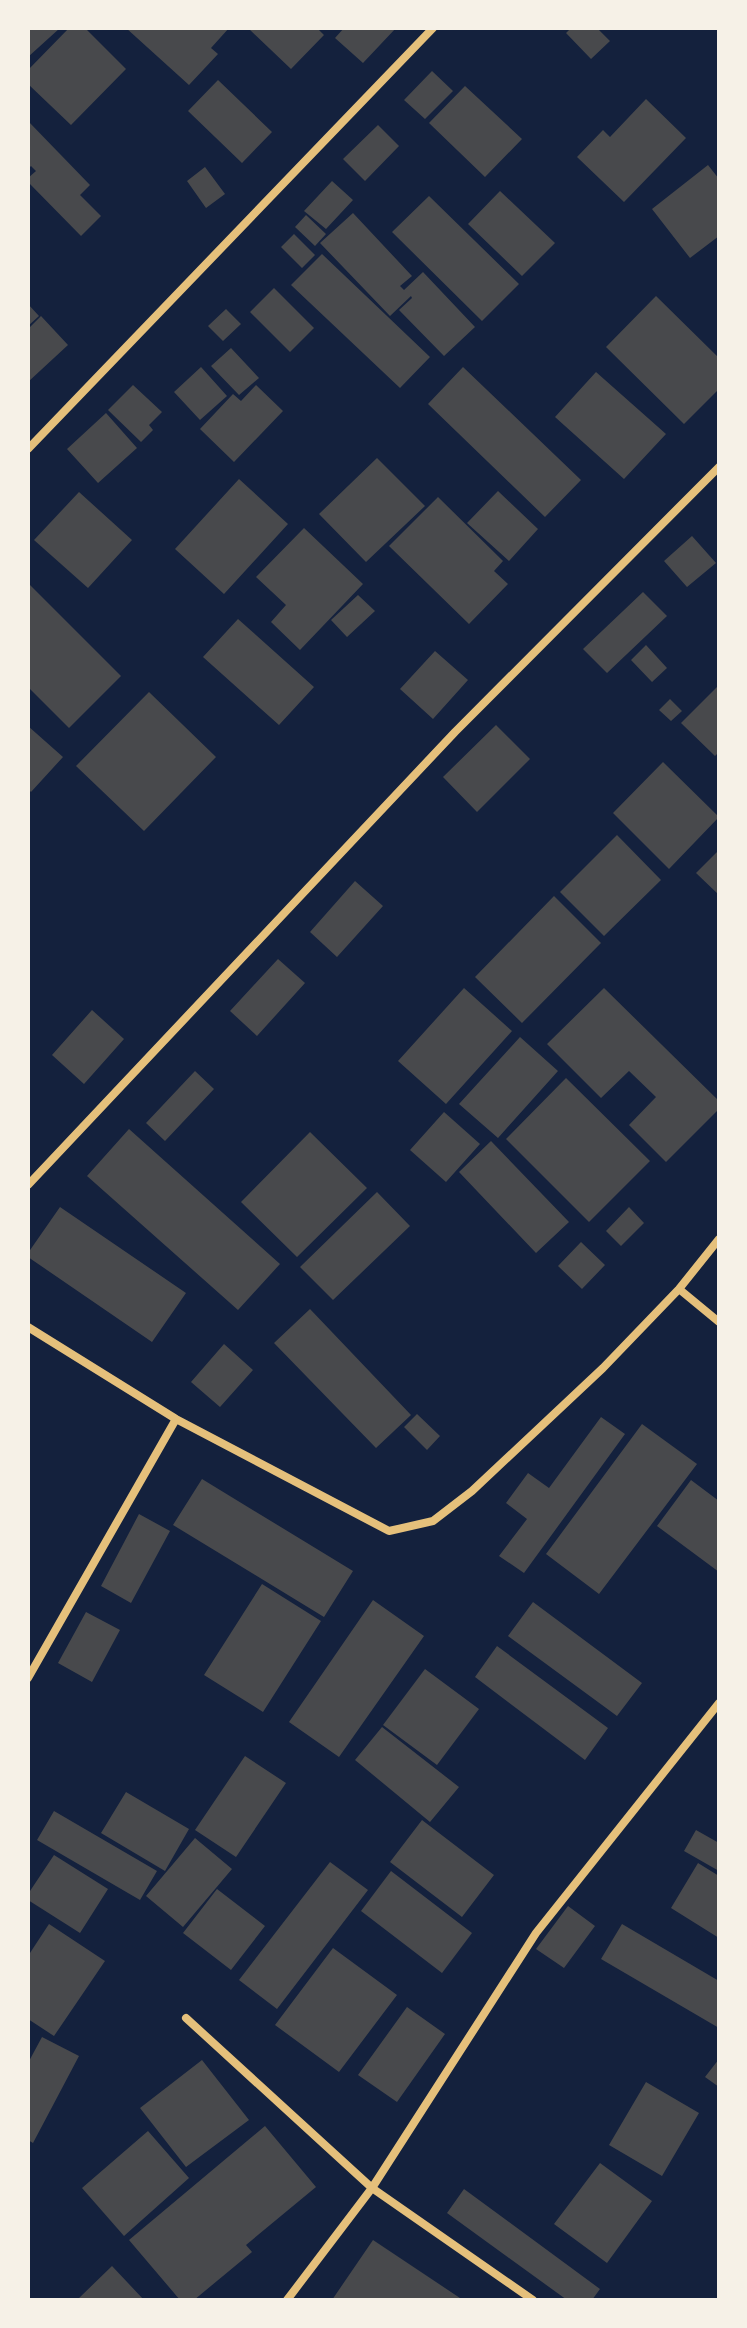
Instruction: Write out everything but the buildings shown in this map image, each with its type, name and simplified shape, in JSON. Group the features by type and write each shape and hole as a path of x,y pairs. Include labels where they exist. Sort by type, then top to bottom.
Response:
{"street":[{"path":"28,449 433,28"},
{"path":"28,1185 455,732 719,467"},
{"path":"28,1327 176,1419 389,1531 433,1521 472,1491 593,1378 679,1289 719,1239"},
{"path":"679,1289 719,1322"},
{"path":"28,1678 176,1419"},
{"path":"287,2300 372,2188 536,1933 719,1703"},
{"path":"186,2018 372,2188 533,2300"}]}
